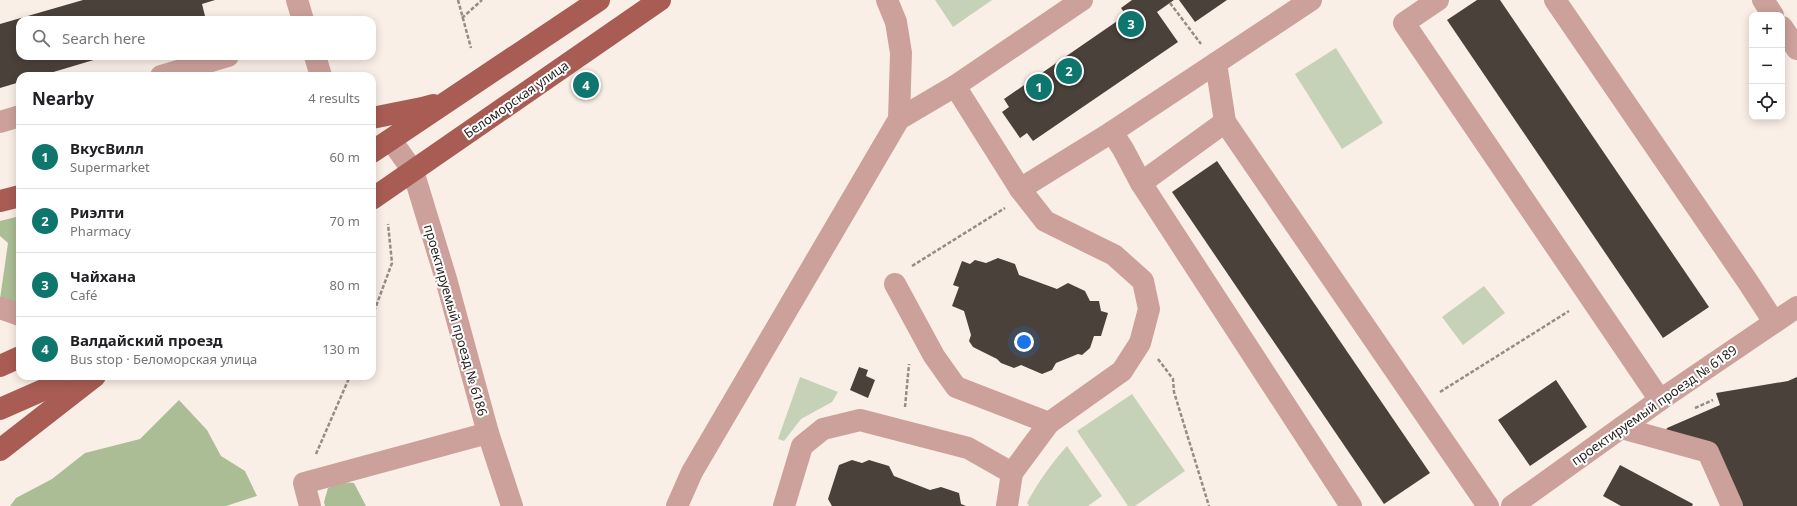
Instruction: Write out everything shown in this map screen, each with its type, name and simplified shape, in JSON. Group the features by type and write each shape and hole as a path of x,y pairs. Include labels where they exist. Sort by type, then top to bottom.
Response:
{"main road":[{"path":"376,149 599,0"},
{"name":"Беломорская улица","path":"376,196 660,0"},
{"path":"376,117 422,108 453,98"},
{"path":"0,201 16,197"},
{"path":"0,366 16,360"},
{"path":"0,409 66,380"},
{"path":"0,450 90,380"}],"street":[{"path":"297,0 302,16"},
{"path":"677,506 692,472 899,119 901,54 896,22 887,0"},
{"path":"899,119 955,86 1082,0"},
{"path":"1024,195 1112,132 1311,0"},
{"path":"1438,0 1404,23 1591,297 1631,360 1660,400"},
{"path":"1555,0 1774,322"},
{"path":"1762,0 1771,12"},
{"path":"1785,32 1797,49"},
{"path":"174,72 215,60"},
{"path":"316,60 320,72"},
{"path":"1216,63 1225,122 1488,506"},
{"path":"955,86 1024,195 1045,221 1114,255 1143,281 1149,309 1140,343 1122,370 1049,423 1012,473 1007,506"},
{"path":"0,122 16,117"},
{"path":"1141,183 1225,122"},
{"path":"1112,132 1141,183 1352,506"},
{"name":"проектируемый проезд № 6186","path":"390,140 413,171 446,279 488,433 512,506"},
{"path":"895,284 934,356 956,387 1049,423"},
{"name":"проектируемый проезд № 6189","path":"1512,506 1660,400 1797,306"},
{"path":"0,308 16,314"},
{"path":"784,506 802,446 823,429 860,420 968,448 1012,473"},
{"path":"1622,428 1708,452 1732,506"},
{"path":"310,506 304,483 488,433"}],"path":[{"path":"458,0 471,48"},
{"path":"462,18 482,0"},
{"path":"1170,3 1216,63"},
{"path":"895,284 912,266 1024,195"},
{"path":"376,306 392,263 388,224"},
{"path":"1419,405 1591,297"},
{"path":"1140,343 1152,351 1174,379 1174,392 1209,506"},
{"path":"903,431 910,358"},
{"path":"304,483 348,380"}],"green space":[{"path":"935,0 992,0 953,27"},
{"path":"1336,48 1383,123 1342,149 1295,74"},
{"path":"16,217 16,304 0,299 8,243 0,236 0,221"},
{"path":"1484,286 1505,313 1463,345 1442,317"},
{"path":"800,377 838,392 832,402 801,419 784,441 778,439"},
{"path":"1132,394 1185,471 1135,506 1128,506 1077,431"},
{"path":"179,400 207,430 221,456 245,471 257,496 226,506 10,506 16,498 52,479 85,453 140,439"},
{"path":"1067,446 1102,496 1088,506 1029,506 1027,503 1036,488 1050,466"},
{"path":"341,482 354,483 366,506 325,506 324,502 328,488"}],"building":[{"path":"83,0 215,0 202,4 205,16 28,16"},
{"path":"1132,0 1174,0 1157,12 1178,42 1033,141 1027,133 1020,138 1002,112 1009,107 1004,99 1126,15 1121,8"},
{"path":"1179,0 1227,0 1195,22"},
{"path":"1477,0 1500,0 1709,307 1663,338 1447,20"},
{"path":"16,19 16,60 94,60 53,72 16,72 16,83 0,88 0,24"},
{"path":"1217,161 1430,473 1384,504 1172,192"},
{"path":"998,258 1015,264 1019,275 1057,289 1068,283 1085,291 1090,301 1099,301 1101,311 1108,313 1101,336 1094,336 1090,348 1082,355 1078,354 1056,363 1052,370 1042,374 1021,365 1014,368 1001,363 997,359 973,347 969,341 971,335 964,311 952,306 959,287 953,285 962,261 970,264 975,260 986,263"},
{"path":"859,367 868,370 866,376 875,380 868,398 850,390"},
{"path":"1797,377 1797,506 1727,506 1705,455 1660,441 1667,428 1720,405 1716,393 1788,381"},
{"path":"1556,380 1587,427 1530,466 1498,420"},
{"path":"852,460 862,463 869,460 889,466 894,476 930,490 941,487 959,493 961,504 966,506 832,506 828,499 839,465"},
{"path":"1620,465 1693,504 1692,506 1621,506 1603,496"}],"place":[{"name":"Чайхана","path":"1131,24"},
{"name":"Риэлти","path":"1069,71"},
{"name":"Валдайский проезд","path":"586,85"},
{"name":"ВкусВилл","path":"1039,87"}]}
